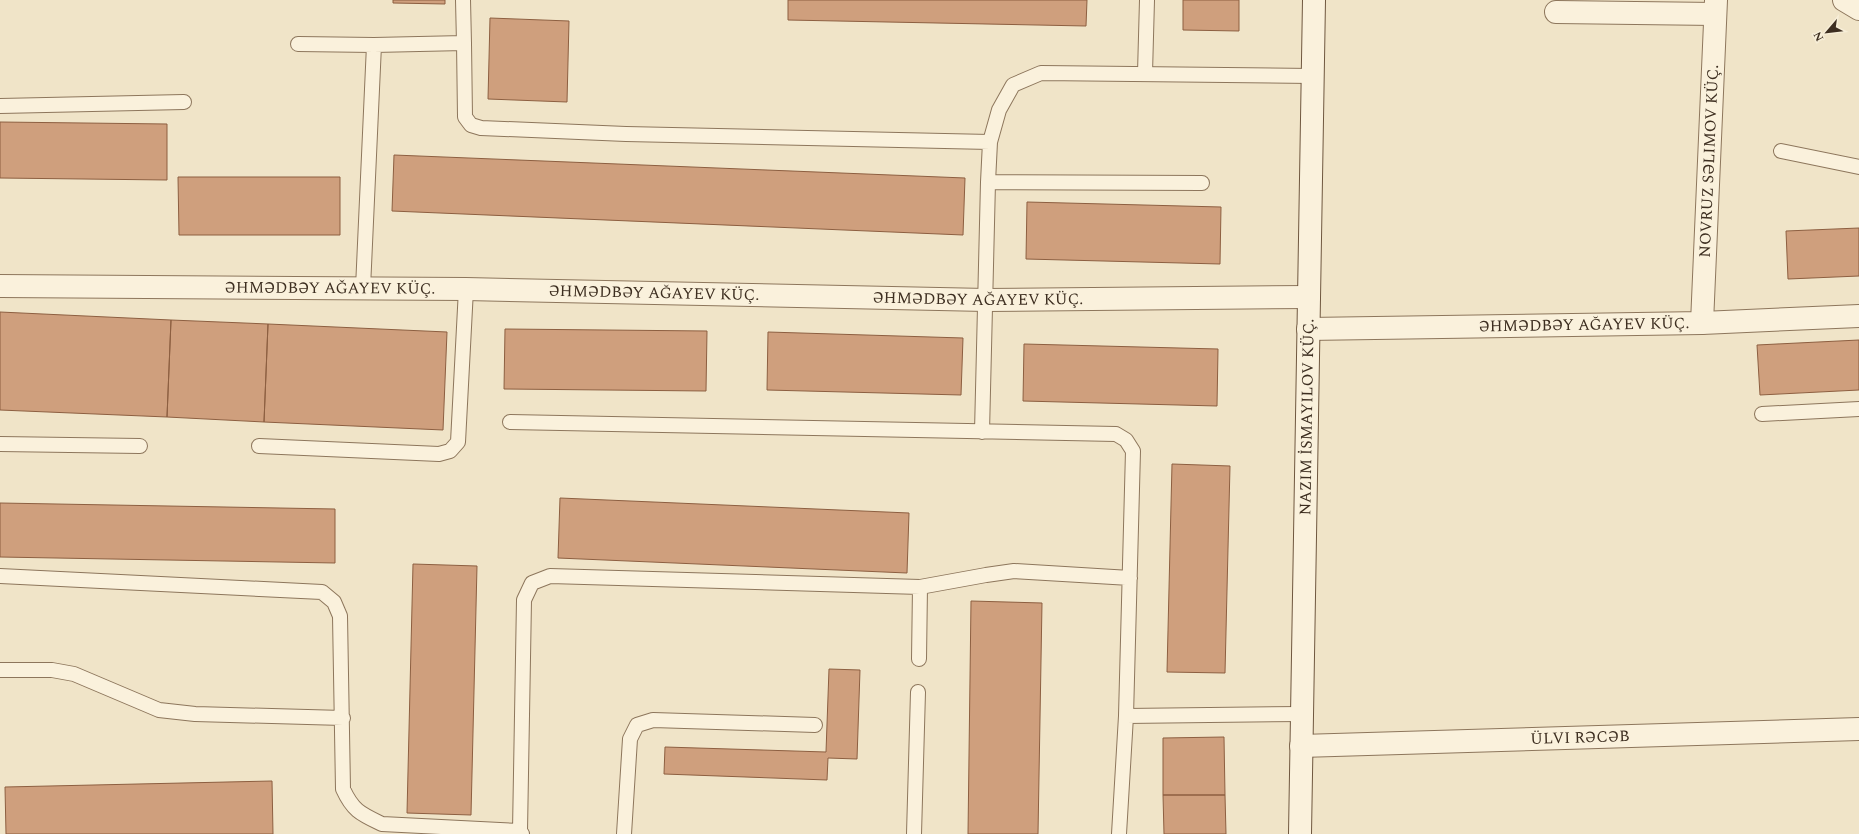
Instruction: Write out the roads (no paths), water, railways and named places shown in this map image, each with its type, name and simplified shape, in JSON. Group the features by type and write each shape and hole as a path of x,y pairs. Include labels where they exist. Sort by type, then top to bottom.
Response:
{"street":[{"path":"1300,834 1314,0"},
{"path":"1844,0 1859,9"},
{"path":"1556,12 1716,7"},
{"name":"NOVRUZ SƏLIMOV KÜÇ.","path":"1702,323 1716,7"},
{"name":"ƏHMƏDBƏY AĞAYEV KÜÇ.","path":"0,286 466,289 986,300 1309,297"},
{"name":"ƏHMƏDBƏY AĞAYEV KÜÇ.","path":"1308,329 1702,323 1859,316"},
{"name":"ÜLVI RƏCƏB","path":"1301,746 1859,730"}],"lane":[{"path":"463,0 466,117 471,125 481,128 626,134 990,142"},
{"path":"1146,73 1147,0"},
{"path":"298,44 374,45 464,43"},
{"path":"363,288 374,45"},
{"path":"982,432 990,142 999,110 1013,85 1041,73 1312,76"},
{"path":"0,106 184,102"},
{"path":"1781,151 1859,167"},
{"path":"988,182 1202,183"},
{"path":"259,446 439,454 450,451 458,442 466,289"},
{"path":"1762,414 1859,409"},
{"path":"510,422 1116,434 1126,440 1132,451 1130,578 1126,716 1119,834"},
{"path":"0,444 140,446"},
{"path":"0,576 322,592 334,602 340,616 343,718 343,789 350,804 363,815 382,824 521,833 524,600 532,583 550,576 920,587 1014,571 1130,578"},
{"path":"919,658 920,587"},
{"path":"0,670 52,670 74,674 159,710 195,714 343,718"},
{"path":"914,834 918,692"},
{"path":"1126,716 1302,714"},
{"path":"624,834 630,739 637,725 653,720 815,725"}]}
